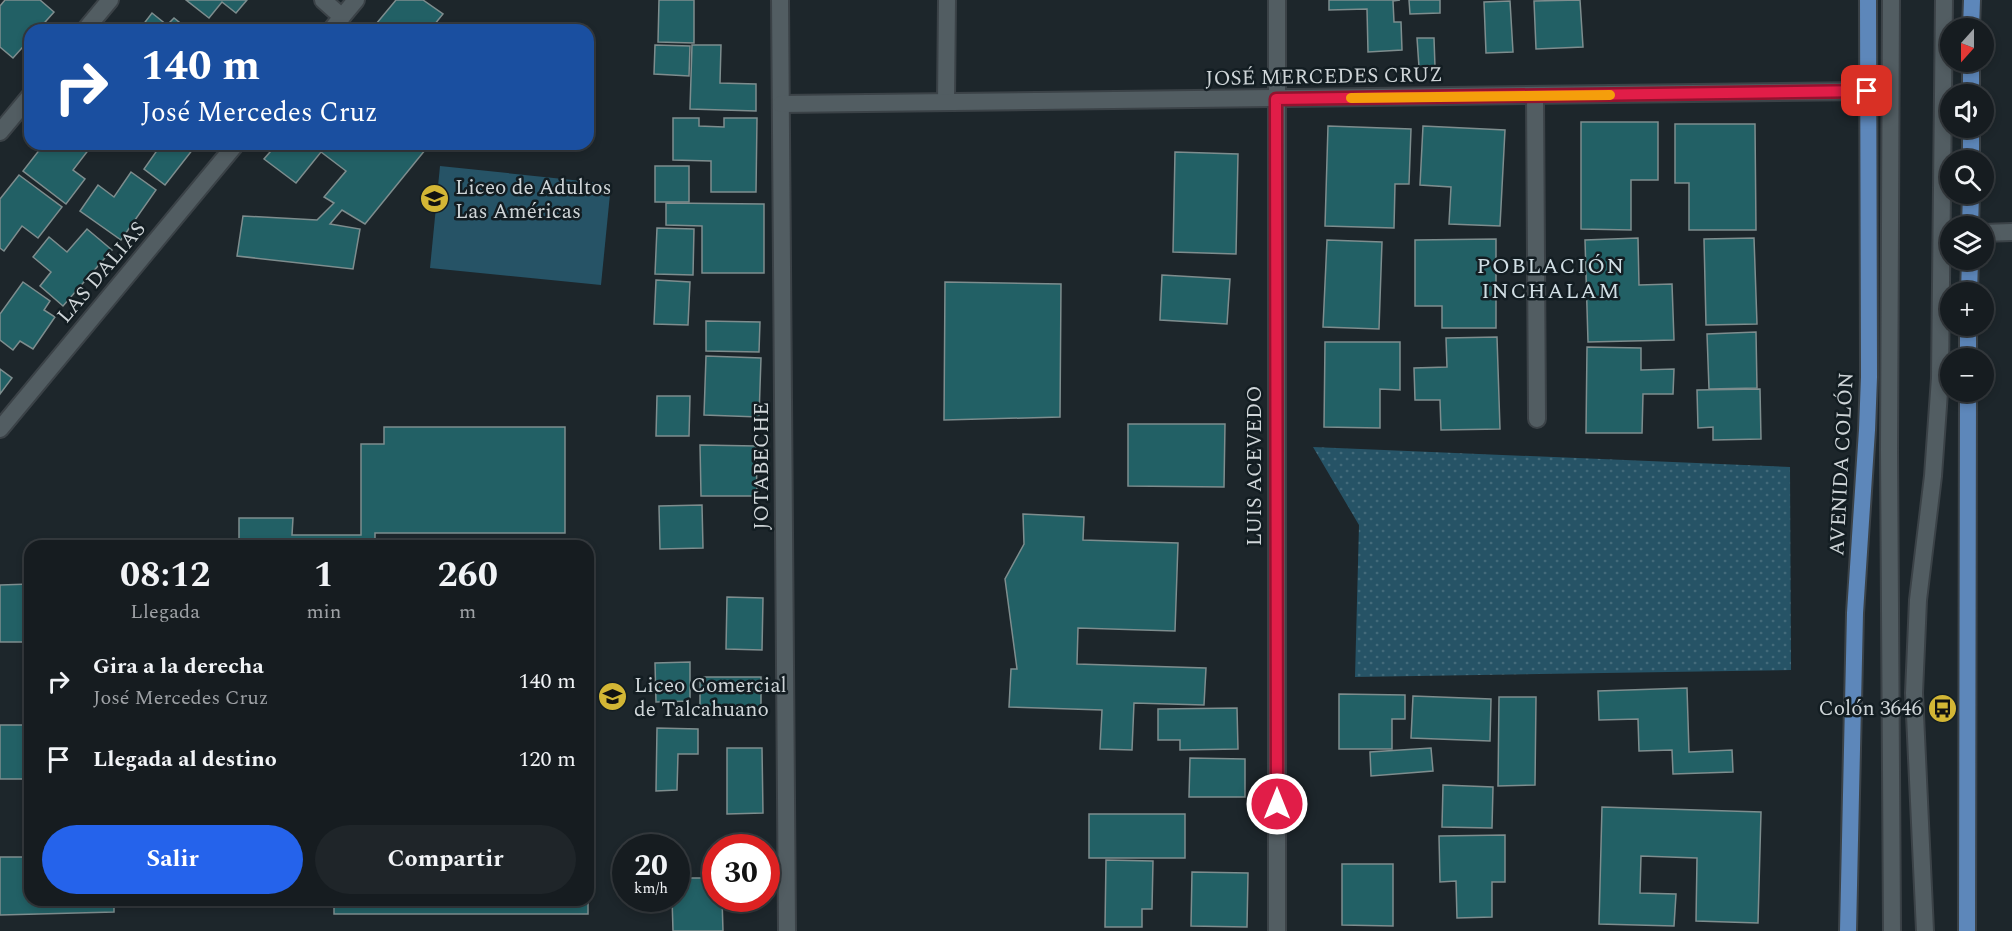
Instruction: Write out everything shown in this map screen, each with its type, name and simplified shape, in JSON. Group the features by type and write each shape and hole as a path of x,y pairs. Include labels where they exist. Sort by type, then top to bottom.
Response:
{"main road":[{"name":"AVENIDA COLÓN","path":"1848,931 1855,614 1867,442 1869,377 1868,0"},
{"path":"1971,18 1972,0"},
{"path":"1967,931 1968,402"}],"street":[{"path":"90,24 110,0"},
{"path":"323,0 337,23 356,0"},
{"name":"JOTABECHE","path":"780,0 787,931"},
{"path":"946,0 946,102"},
{"name":"LUIS ACEVEDO","path":"1277,0 1277,931"},
{"path":"1892,0 1889,460 1892,931"},
{"path":"1925,931 1914,693 1918,600 1933,476 1940,378 1944,0"},
{"name":"JOSÉ MERCEDES CRUZ","path":"781,104 1867,91"},
{"path":"1535,96 1537,419"},
{"path":"0,132 24,103"},
{"name":"LAS DALIAS","path":"0,429 231,150"},
{"path":"1994,233 2012,232"}],"shaded area":[{"path":"440,166 611,184 601,285 430,268"},
{"path":"1313,447 1790,467 1791,670 1355,677 1359,525"}],"building":[{"path":"5,0 40,0 54,12 43,24 24,24 24,46 13,58 0,47 0,6"},
{"path":"186,0 247,0 236,13 222,2 209,18"},
{"path":"396,0 423,0 443,14 435,24 376,24"},
{"path":"659,0 694,0 694,43 658,42"},
{"path":"1329,0 1400,0 1393,1 1394,22 1401,22 1402,50 1368,52 1367,9 1329,10"},
{"path":"1409,0 1440,0 1440,13 1410,14"},
{"path":"1580,0 1583,47 1536,49 1534,1"},
{"path":"1510,1 1513,52 1486,53 1484,2"},
{"path":"152,13 166,24 144,24"},
{"path":"174,18 182,24 168,24"},
{"path":"1417,38 1434,38 1435,67 1419,67"},
{"path":"655,45 690,46 689,76 654,74"},
{"path":"692,45 721,45 720,83 756,84 756,111 690,109"},
{"path":"673,118 699,118 699,126 724,127 724,118 757,118 756,192 711,192 711,161 673,160"},
{"path":"1581,122 1658,122 1658,180 1631,180 1631,230 1581,229"},
{"path":"1675,124 1755,124 1756,230 1689,230 1689,183 1675,183"},
{"path":"1328,126 1411,129 1409,184 1395,184 1394,228 1325,226"},
{"path":"1423,126 1505,130 1500,226 1449,224 1451,187 1420,185"},
{"path":"39,150 88,150 73,170 85,179 66,204 23,171"},
{"path":"153,150 192,150 165,185 144,169 156,152"},
{"path":"272,150 425,150 365,224 342,210 330,224 360,229 353,269 237,256 243,216 317,220 334,203 324,197 346,171 321,152 296,183 264,159"},
{"path":"1175,152 1238,154 1236,254 1173,252"},
{"path":"655,166 689,166 689,202 655,202"},
{"path":"131,172 156,190 121,240 80,211 98,185 114,197"},
{"path":"19,175 62,207 38,238 22,226 4,251 0,248 0,199"},
{"path":"666,203 764,204 764,273 702,273 702,226 666,225"},
{"path":"657,228 694,229 693,275 655,274"},
{"path":"87,229 112,250 63,306 40,286 51,272 33,257 49,237 67,252"},
{"path":"1638,238 1639,285 1672,284 1674,340 1588,342 1585,240"},
{"path":"1754,238 1757,324 1706,325 1704,239"},
{"path":"1496,239 1496,328 1442,328 1442,306 1415,306 1415,240"},
{"path":"1327,240 1382,242 1379,329 1323,327"},
{"path":"1162,275 1230,279 1227,324 1160,320"},
{"path":"656,280 690,282 688,325 654,324"},
{"path":"23,282 50,301 44,310 55,317 33,349 20,341 13,350 0,340 0,314"},
{"path":"945,282 1061,284 1060,417 944,420"},
{"path":"706,321 760,322 759,352 706,351"},
{"path":"1756,332 1757,388 1709,389 1707,334"},
{"path":"1497,337 1500,429 1441,430 1440,400 1415,400 1414,368 1447,367 1446,338"},
{"path":"1325,342 1400,342 1400,390 1380,389 1380,428 1324,427"},
{"path":"1587,347 1641,348 1641,370 1674,369 1673,394 1643,394 1642,433 1586,433"},
{"path":"706,356 761,358 759,417 704,415"},
{"path":"0,369 12,378 0,394"},
{"path":"1760,389 1761,439 1713,440 1713,427 1698,428 1697,390"},
{"path":"657,396 690,396 689,436 656,436"},
{"path":"1128,424 1225,424 1224,487 1128,486"},
{"path":"384,427 565,427 565,533 375,533 375,540 239,540 239,518 293,518 292,535 361,535 361,444 384,444"},
{"path":"700,445 756,446 757,496 701,496"},
{"path":"702,505 703,548 660,549 659,506"},
{"path":"1023,514 1084,517 1083,540 1178,543 1175,631 1078,628 1077,664 1206,668 1204,705 1134,703 1132,750 1100,749 1102,710 1009,707 1011,669 1017,669 1005,579 1024,544"},
{"path":"24,584 24,642 0,642 0,585"},
{"path":"727,597 763,598 762,650 726,649"},
{"path":"690,662 690,701 656,702 655,663"},
{"path":"700,677 761,677 761,716 700,715"},
{"path":"1687,688 1689,752 1732,750 1733,772 1673,774 1672,750 1639,751 1638,719 1599,720 1598,691"},
{"path":"1339,694 1405,695 1405,719 1392,719 1392,749 1339,749"},
{"path":"1413,696 1491,699 1490,741 1411,738"},
{"path":"1499,697 1536,697 1535,785 1498,786"},
{"path":"1237,708 1238,749 1180,750 1180,740 1158,740 1158,709"},
{"path":"0,725 24,725 24,779 0,779"},
{"path":"657,728 698,729 698,754 678,754 677,790 656,791"},
{"path":"727,748 762,748 763,813 727,814"},
{"path":"1431,748 1433,771 1371,776 1370,752"},
{"path":"1190,758 1245,759 1245,797 1189,797"},
{"path":"1443,785 1493,787 1492,828 1442,827"},
{"path":"1602,807 1761,812 1758,923 1696,921 1697,858 1641,856 1640,893 1676,894 1674,926 1599,924"},
{"path":"1089,814 1185,814 1185,858 1089,858"},
{"path":"1505,835 1505,882 1492,882 1492,917 1457,918 1456,881 1440,882 1439,836"},
{"path":"0,857 24,857 24,906 114,906 114,912 0,915"},
{"path":"1106,860 1153,861 1152,909 1142,909 1142,927 1105,927"},
{"path":"1342,864 1393,864 1393,926 1342,925"},
{"path":"1192,872 1248,873 1247,927 1191,926"},
{"path":"690,878 702,878 702,912 722,912 723,931 673,931 672,912 690,912"},
{"path":"334,906 588,906 588,914 334,914"}],"slow traffic":[{"path":"1351,98 1610,95"}],"place":[{"name":"Liceo de Adultos Las Américas","path":"434,199"},
{"name":"Liceo Comercial de Talcahuano","path":"613,697"},
{"name":"Colón 3646","path":"1943,708"}],"district":[{"name":"POBLACIÓN INCHALAM","path":"1551,278"}],"route":[{"path":"1277,804 1276,99 1867,91"}]}
